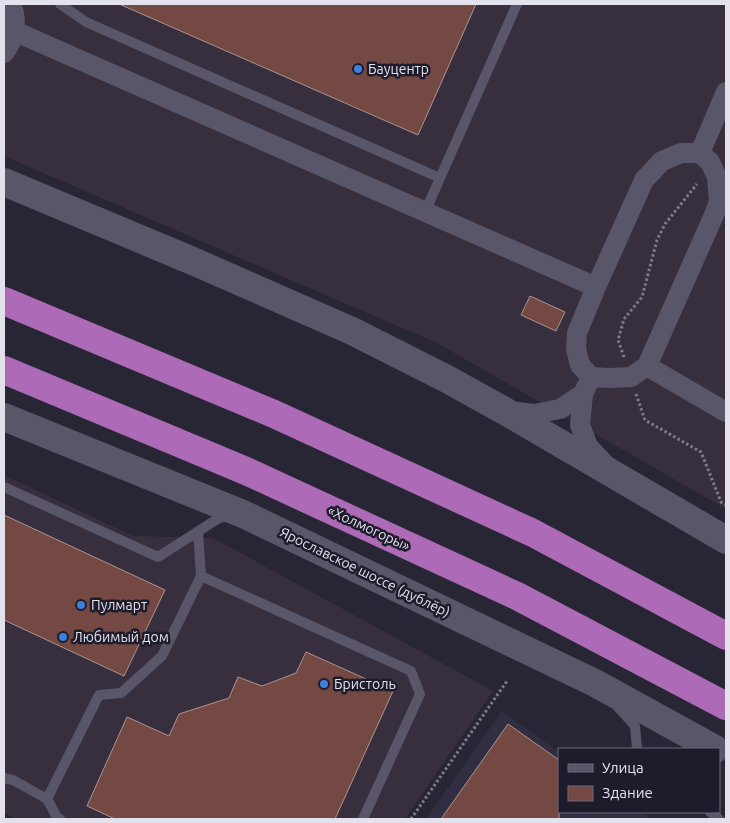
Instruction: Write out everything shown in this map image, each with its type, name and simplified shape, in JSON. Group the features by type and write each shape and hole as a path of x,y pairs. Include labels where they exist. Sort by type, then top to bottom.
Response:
{"highway":[{"path":"4,301 274,414 533,533 726,636"},
{"name":"«Холмогоры»","path":"4,370 246,471 517,596 726,706"}],"street":[{"path":"4,53 14,31 15,20 11,4"},
{"path":"14,31 596,287"},
{"path":"700,153 726,92"},
{"path":"503,410 534,414 560,409 587,386 610,378 631,377 647,366 720,217 717,177 710,162 700,153 681,153 662,162 644,180 577,333 576,349 587,386 580,425 588,446 615,476"},
{"path":"4,182 196,262 352,331 447,379 503,410 726,540"},
{"path":"647,366 726,412"},
{"name":"Ярославское шоссе (дублёр)","path":"4,417 243,514 596,683 713,748"}],"lane":[{"path":"60,4 86,22 440,178"},
{"path":"425,212 517,4"},
{"path":"4,487 158,557 219,518 243,514"},
{"path":"47,799 99,695 121,693 162,656 201,576 198,531"},
{"path":"201,576 411,671 420,694 363,819"},
{"path":"596,683 635,726 637,748"},
{"path":"4,778 13,780 47,799 60,819"}],"path":[{"path":"411,819 507,681"}],"shaded area":[{"path":"4,4 726,4 726,509 437,343 4,156"},
{"path":"4,475 133,536 213,538 493,691 405,819 15,819 4,813"},
{"path":"502,711 558,751 558,813 643,813 652,819 426,819"}],"building":[{"name":"Бауцентр","path":"119,4 476,4 418,135"},
{"path":"530,296 565,312 556,331 521,315"},
{"name":"Пулмарт","path":"4,515 165,590 124,676 4,620"},
{"path":"306,652 393,691 335,819 115,819 87,806 127,717 169,736 179,714 229,698 238,677 262,686 296,673"},
{"path":"508,724 558,759 559,819 441,819"}],"place":[{"name":"Бауцентр","path":"358,69"},
{"name":"Пулмарт","path":"81,605"},
{"name":"Любимый дом","path":"63,637"},
{"name":"Бристоль","path":"324,684"}]}
